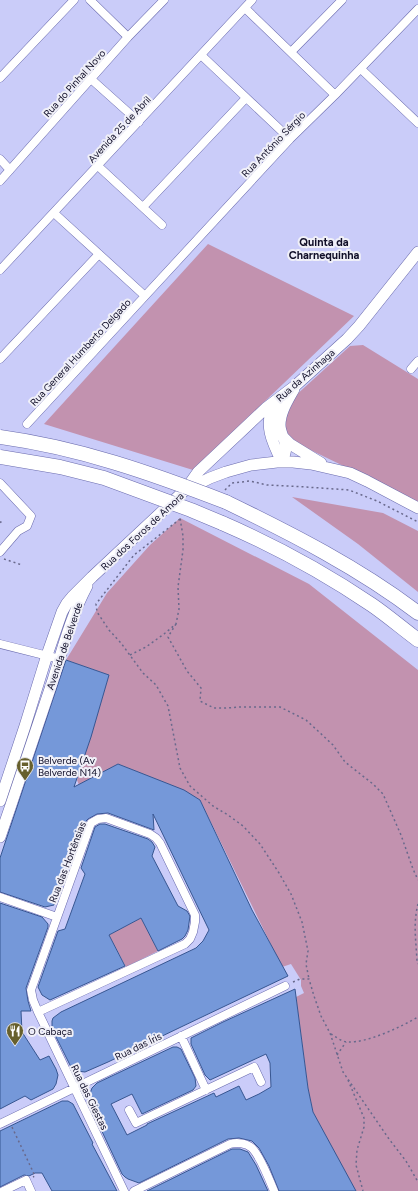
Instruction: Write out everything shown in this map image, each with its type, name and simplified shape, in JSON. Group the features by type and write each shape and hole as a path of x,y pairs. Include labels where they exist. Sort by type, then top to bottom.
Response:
{"highway":[{"path":"0,437 57,447 107,460 161,477 226,502 289,532 348,566 418,613"},
{"path":"0,457 60,467 104,478 222,523 253,537 324,575 372,605 418,640"}],"main road":[{"name":"Rua da Azinhaga","path":"184,491 198,472 276,400 295,386 347,339 418,252"},
{"path":"282,462 286,446 280,431 281,416 285,404 295,386"},
{"path":"276,400 270,415 269,424 273,441 282,462"},
{"path":"282,436 290,444 330,468"},
{"name":"Rua dos Foros de Amora","path":"92,577 184,491 226,472 251,466 282,462 311,464 350,473 418,508"},
{"name":"Avenida de Belverde","path":"0,801 62,612 72,597 92,577"},
{"name":"Avenida de Belverde","path":"0,837 72,620 79,602 92,577"}],"street":[{"path":"0,78 74,0"},
{"path":"90,0 128,37"},
{"name":"Rua do Pinhal Novo","path":"0,181 128,37 164,0"},
{"name":"Avenida 25 de Abril","path":"0,270 252,0"},
{"path":"291,52 342,0"},
{"path":"245,8 335,95"},
{"name":"Rua António Sérgio","path":"145,296 290,139 418,9"},
{"path":"201,55 290,139"},
{"path":"360,69 418,123"},
{"path":"92,79 139,122"},
{"path":"143,207 246,98"},
{"path":"0,159 10,170"},
{"path":"98,166 162,225"},
{"name":"Rua General Humberto Delgado","path":"27,424 145,296 54,213"},
{"path":"0,359 99,254"},
{"path":"411,369 418,360"},
{"path":"0,483 31,516 26,526 18,531 0,552"},
{"path":"0,644 60,659"},
{"name":"Rua das Hortênsias","path":"106,818 150,834 160,843 195,918 193,932 190,939 185,944 38,1012 31,990 89,826 95,820 106,818"},
{"path":"0,897 57,917"},
{"name":"Rua das Íris","path":"0,1124 285,986"},
{"name":"Rua das Giestas","path":"38,1012 124,1191"},
{"path":"181,1036 206,1090"},
{"path":"129,1110 136,1123 254,1067 261,1082"},
{"path":"134,1191 230,1144 238,1143 249,1146 255,1152 274,1191"},
{"path":"3,1191 26,1180 32,1191"}],"path":[{"path":"180,518 183,536 183,550 178,587 179,609 176,624 168,637 187,671 201,688 200,701 214,708 280,707 306,720 333,745 345,762 373,784 383,794 401,835 418,880"},
{"path":"0,558 22,565"},
{"path":"108,588 96,604 97,612 109,630 121,643 143,673 156,685 168,706 180,768 190,786 213,806 243,826 260,844 291,894 302,922 308,951 306,964 309,979 321,1016 330,1034 343,1072 406,1161 418,1182"},
{"path":"130,656 146,647 176,624"},
{"path":"418,904 415,915 414,931 418,964"},
{"path":"285,986 300,979 309,979"},
{"path":"330,1034 346,1042 362,1041 389,1032 418,1017"},
{"path":"337,1055 346,1042"},
{"path":"346,1077 364,1118 364,1128 357,1150 356,1165 363,1191"},
{"path":"8,1120 35,1176 26,1180"}],"shaded area":[{"path":"208,244 354,316 193,470 44,424"},
{"path":"363,345 418,379 418,502 296,443 288,437 283,426 294,397 350,346"},
{"path":"292,497 383,513 418,531 418,592 358,544"},
{"path":"180,518 309,584 418,670 418,1191 354,1191 313,1112 308,1088 296,997 304,993 301,986 301,980 291,964 282,967 200,800 183,790 118,764 79,785 77,780 109,675 66,660 107,593 150,545"},
{"path":"141,918 158,951 126,967 109,935"}],"building":[{"path":"66,660 109,675 91,737 74,787 118,764 184,790 200,800 252,910 288,976 85,1072 77,1071 71,1067 52,1029 53,1018 61,1012 196,948 203,941 209,930 153,814 154,830 108,813 97,814 88,819 73,856 72,854 54,905 45,907 0,892 0,858"},
{"path":"100,824 105,824 148,839 152,842 155,847 152,856 178,906 187,911 190,916 188,930 182,939 158,951 141,918 109,935 125,966 50,1000 42,995 38,987 58,931 65,929 85,874 81,868 95,827"},
{"path":"0,903 42,917 48,924 26,988 31,1011 21,1011 22,1032 40,1060 49,1056 58,1075 53,1089 31,1100 25,1096 0,1109"},
{"path":"295,989 308,1088 313,1112 356,1191 279,1191 269,1166 259,1148 252,1141 239,1138 228,1139 139,1183 125,1177 122,1174 90,1106 88,1099 92,1088 97,1083 173,1047 181,1049 195,1078 196,1086 193,1090 142,1114 132,1094 111,1104 127,1135 147,1124 214,1093 216,1097 239,1086 246,1100 259,1094 271,1087 270,1063 266,1054 210,1080 205,1075 191,1044 191,1038"},
{"path":"62,1101 68,1101 73,1104 117,1191 52,1191 42,1173 35,1173 29,1176 24,1175 0,1187 0,1131"},
{"path":"232,1149 240,1149 248,1152 268,1191 147,1191"}],"place":[{"name":"Belverde (Av Belverde N14)","path":"25,781"},
{"name":"O Cabaça","path":"15,1046"}],"district":[{"name":"Quinta da Charnequinha","path":"324,248"}]}
